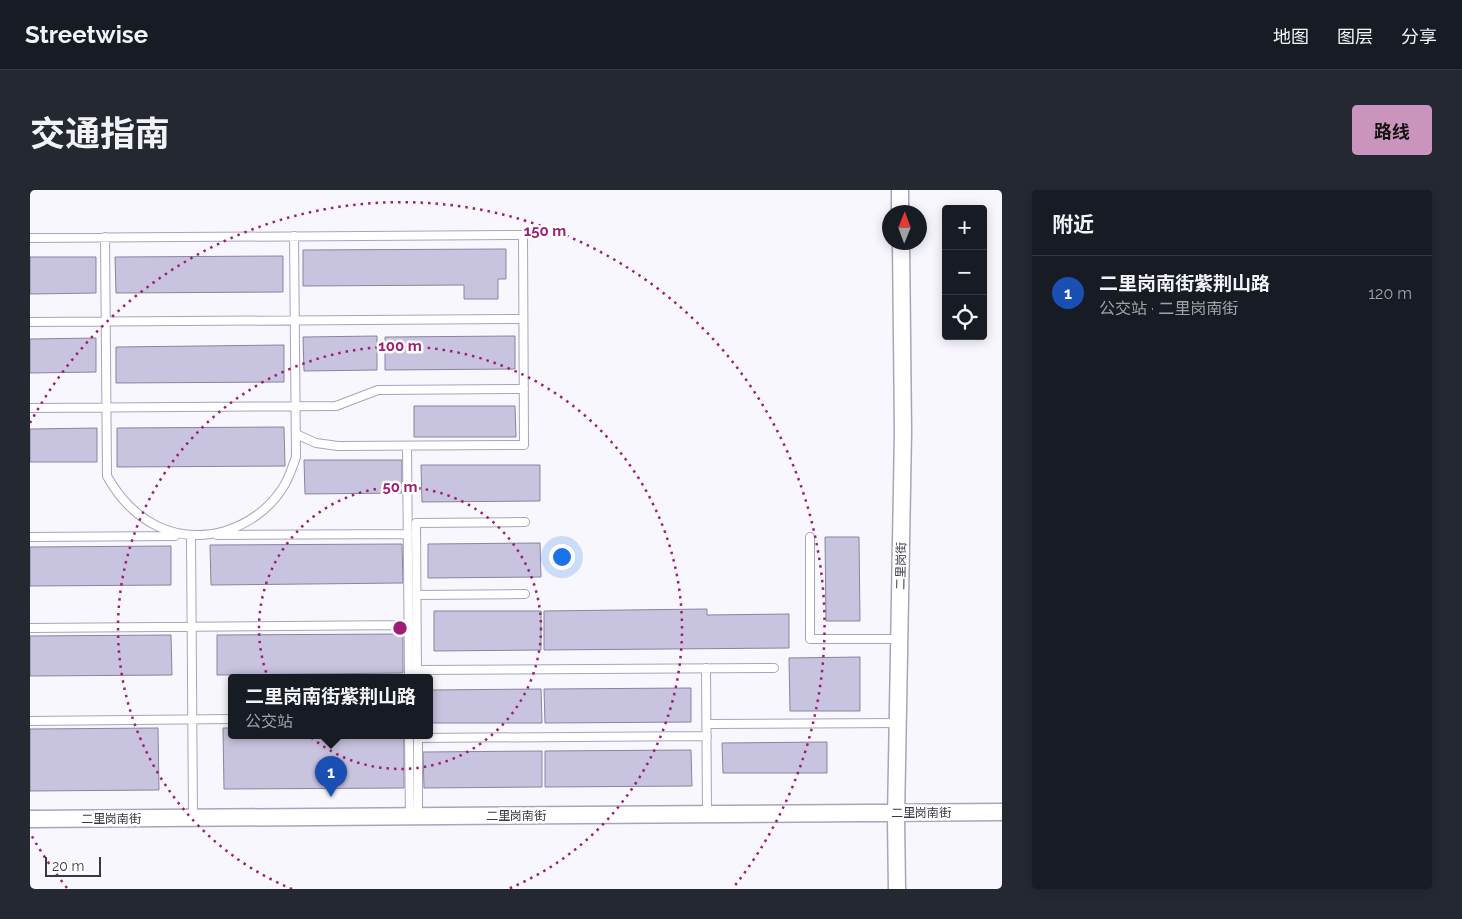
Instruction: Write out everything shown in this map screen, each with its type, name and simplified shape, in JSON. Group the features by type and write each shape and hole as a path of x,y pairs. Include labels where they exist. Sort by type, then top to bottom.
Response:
{"street":[{"path":"900,190 900,205"},
{"name":"二里岗街","path":"897,889 896,813 903,432 901,250"},
{"name":"二里岗南街","path":"30,819 1002,812"}],"lane":[{"path":"30,238 523,234 524,445 326,445 305,439 296,434"},
{"path":"105,237 107,476 125,504 152,523 167,530 190,536 232,529 254,517 273,501 291,473 296,458 294,236"},
{"path":"30,322 523,319"},
{"path":"30,408 336,406 378,390 524,389"},
{"path":"407,446 409,674"},
{"path":"525,522 416,523 417,674 774,668"},
{"path":"30,537 408,534"},
{"path":"190,536 193,818"},
{"path":"810,537 810,639 899,639"},
{"path":"417,595 525,594"},
{"path":"30,628 409,625"},
{"path":"706,668 708,814"},
{"path":"30,721 228,719"},
{"path":"707,724 898,723"},
{"path":"433,737 707,736"},
{"path":"409,739 414,816"},
{"path":"414,816 418,739"}],"building":[{"path":"506,249 506,279 498,279 498,299 464,299 464,285 303,286 303,250"},
{"path":"283,256 283,292 116,293 115,257"},
{"path":"30,257 96,257 96,293 30,294"},
{"path":"377,336 377,370 304,371 303,337"},
{"path":"515,336 515,369 385,370 385,337"},
{"path":"96,338 96,372 30,373 30,339"},
{"path":"284,345 284,382 116,383 116,347"},
{"path":"414,406 515,406 516,437 414,437"},
{"path":"284,427 285,466 117,467 117,428"},
{"path":"97,428 97,462 30,462 30,429"},
{"path":"304,460 402,460 402,493 305,494"},
{"path":"421,465 540,465 540,501 422,502"},
{"path":"825,537 859,537 860,621 826,621"},
{"path":"540,543 541,577 428,578 428,544"},
{"path":"402,544 403,583 211,585 210,545"},
{"path":"171,546 171,585 30,586 30,547"},
{"path":"707,609 707,615 789,614 789,648 544,650 544,611"},
{"path":"434,611 541,611 541,650 434,651"},
{"path":"403,634 403,673 217,675 217,635"},
{"path":"171,635 172,675 30,676 30,636"},
{"path":"860,657 860,711 790,711 789,658"},
{"path":"691,688 691,722 545,723 544,689"},
{"path":"541,689 542,723 433,723 433,690"},
{"path":"158,728 159,790 30,791 30,729"},
{"path":"223,728 228,728 228,739 404,739 404,788 224,789"},
{"path":"827,742 827,773 723,773 722,743"},
{"path":"691,750 692,786 545,787 545,751"},
{"path":"542,751 542,787 424,788 423,752"}],"place":[{"name":"二里岗南街紫荆山路","path":"331,797"}]}
